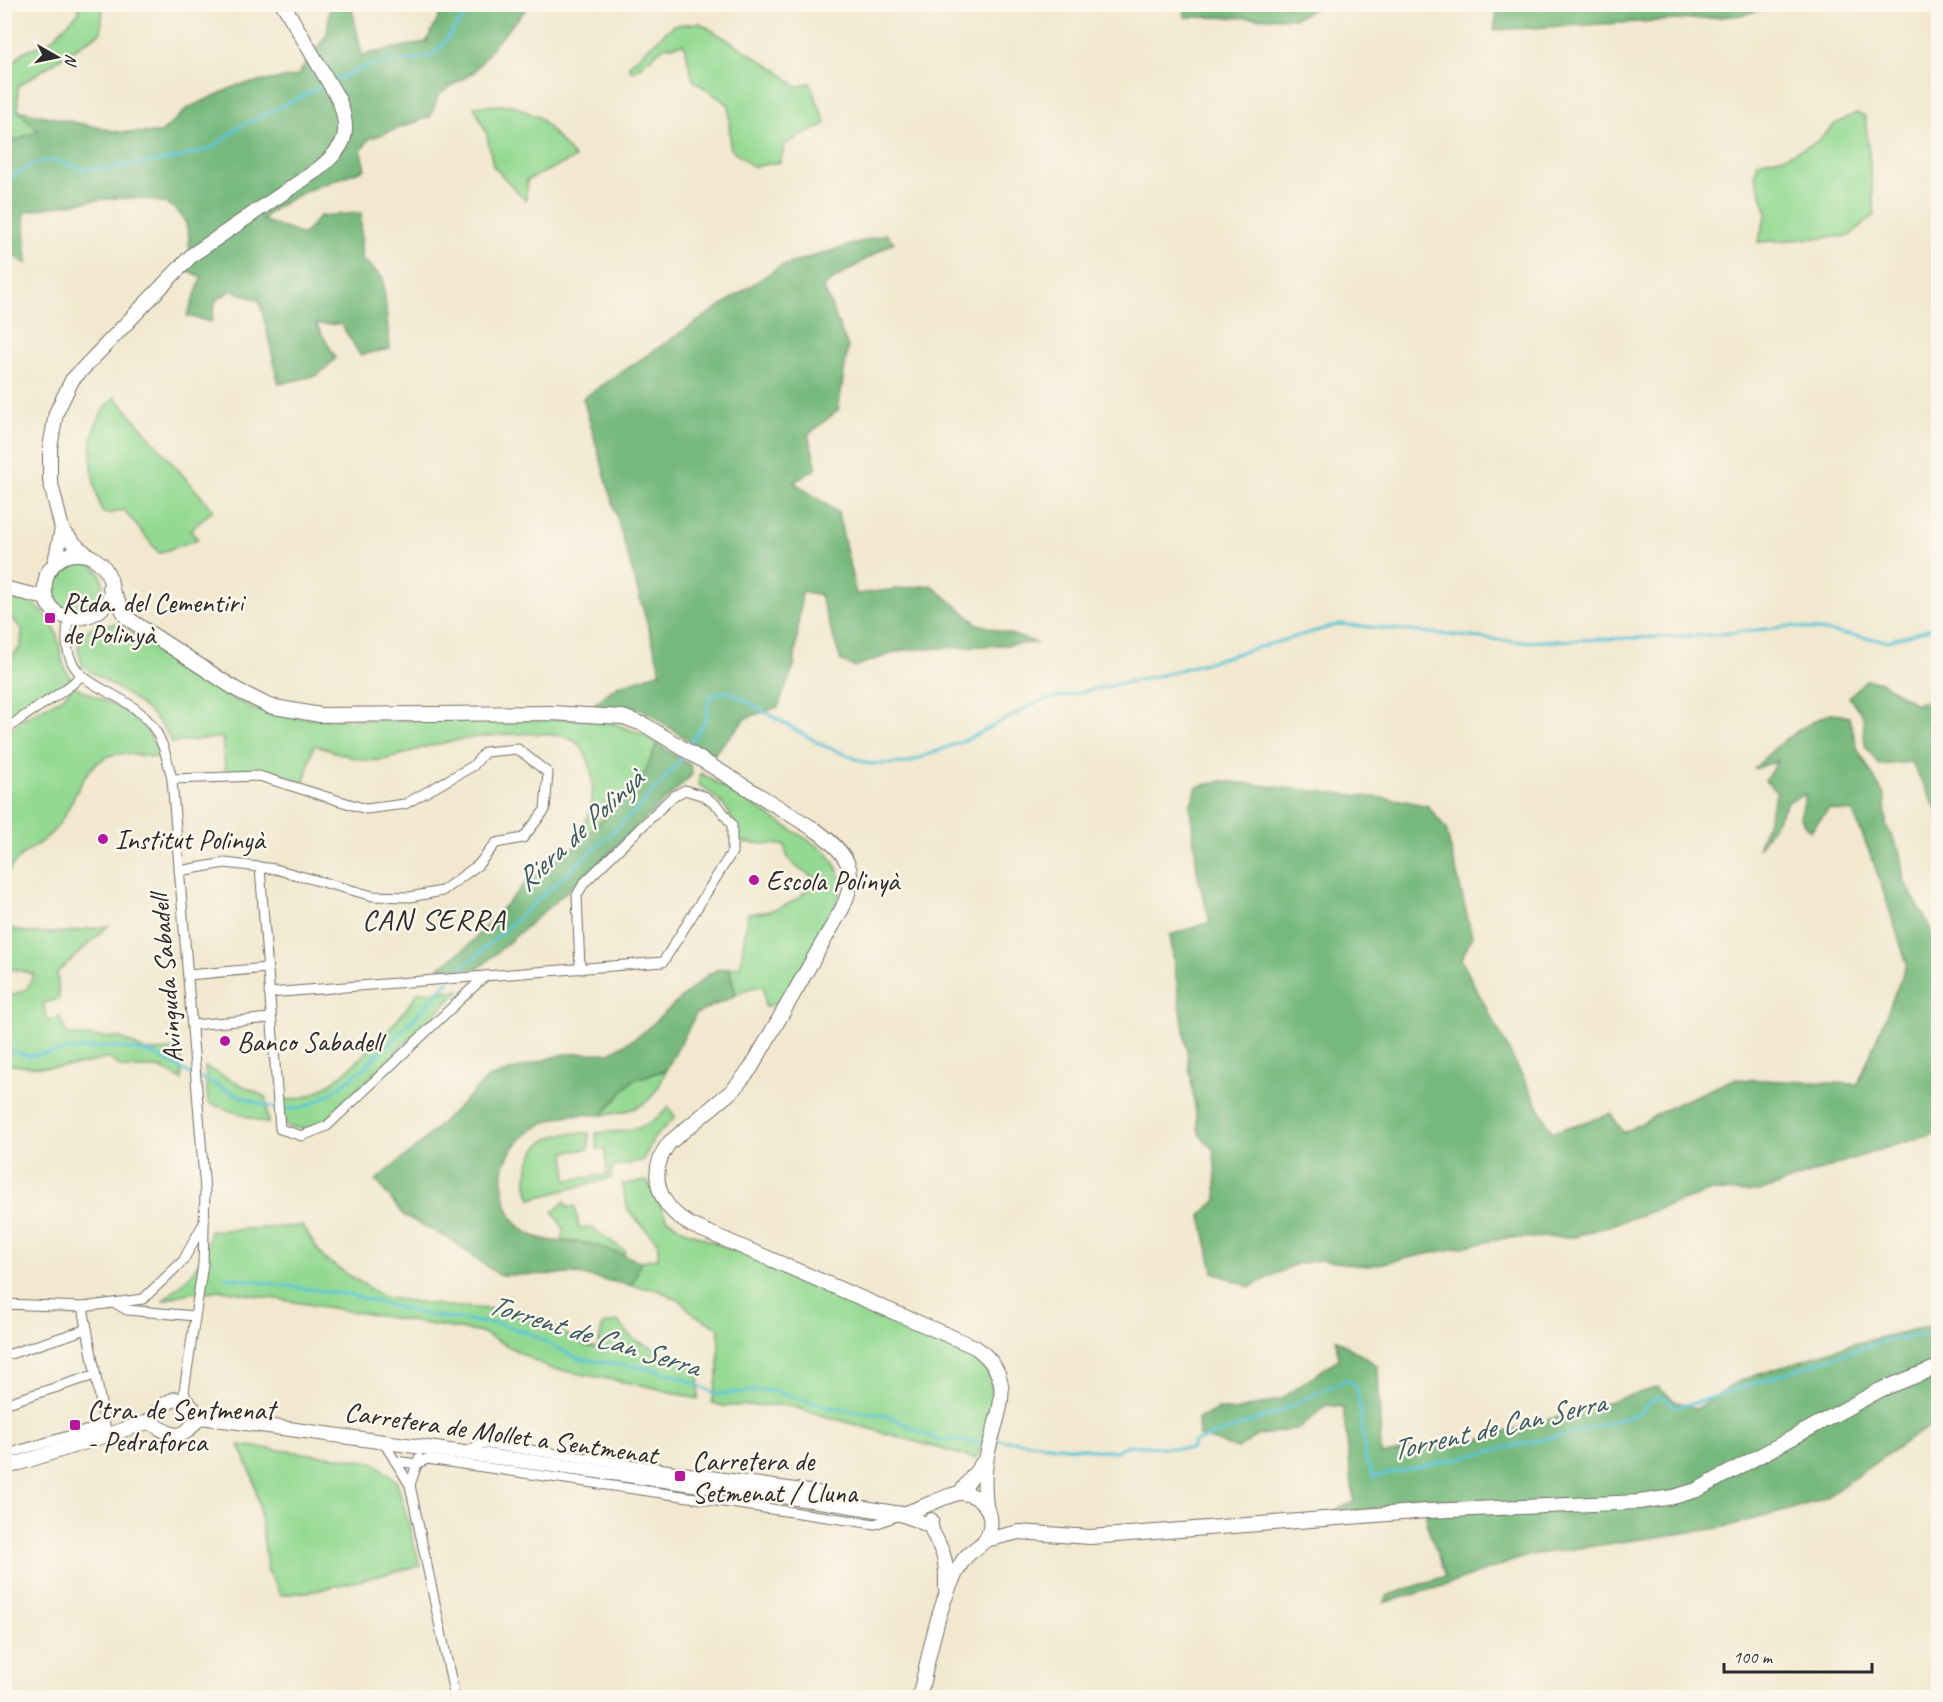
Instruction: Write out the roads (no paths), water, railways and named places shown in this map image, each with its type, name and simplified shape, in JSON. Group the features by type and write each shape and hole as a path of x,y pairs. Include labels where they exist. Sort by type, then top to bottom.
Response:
{"main road":[{"path":"9,588 46,574 55,562 62,529 50,480 50,448 56,413 72,380 192,255 209,241 317,170 344,142 346,130 339,100 283,4"},
{"path":"62,529 86,555 104,568 110,587 127,618"},
{"path":"55,562 70,554 86,555"},
{"path":"46,574 46,598 52,608 69,618 83,619 94,614 105,603 110,587"},
{"path":"9,588 46,598"},
{"path":"94,614 127,618 252,699 287,711 332,715 560,713 631,718 834,844 845,856 850,868 851,887 842,909 751,1068 733,1090 669,1143 662,1153 657,1166 659,1191 669,1209 691,1225 983,1353 995,1365 1002,1383 998,1417 987,1457 984,1484 991,1527 986,1540"},
{"path":"919,1698 946,1595 961,1563 986,1540 1019,1532 1090,1537 1427,1511 1639,1502 1673,1497 1719,1480 1881,1390 1938,1367"},
{"path":"4,1468 106,1431 156,1420 168,1400 189,1407 189,1430 174,1435 156,1420"},
{"name":"Carretera de Mollet a Sentmenat","path":"189,1407 384,1443 902,1514"},
{"path":"960,1493 976,1476 987,1457"},
{"path":"902,1514 960,1493 976,1498 988,1510 1019,1532"},
{"path":"939,1502 933,1510 930,1526 940,1545 945,1564 946,1595"},
{"path":"902,1514 930,1526"},
{"path":"940,1545 958,1553 971,1552"}],"street":[{"path":"4,732 21,716 59,697 81,676 70,659 69,618"},
{"name":"Avinguda Sabadell","path":"4,1304 83,1307 143,1299 183,1261 204,1223 204,1168 172,779 166,753 149,722 127,703 81,676"},
{"path":"172,779 259,776 366,809 405,804 473,766 485,752 518,749 548,773 544,810 523,838 496,843 478,865 442,891 410,897 373,896 296,874 225,863 179,871"},
{"path":"269,993 663,963 732,852 732,825 719,807 704,796 685,789 672,798 584,882 576,895 580,969"},
{"path":"260,867 280,1129 302,1136 327,1126 485,976"},
{"path":"188,975 267,968"},
{"path":"192,1026 271,1018"},
{"path":"189,1407 195,1316 203,1264 204,1223"},
{"path":"115,1303 127,1310 195,1316"},
{"path":"4,1455 106,1431 83,1307"},
{"path":"4,1356 87,1329"},
{"path":"4,1404 95,1375"},
{"path":"384,1443 410,1485 455,1698"},
{"path":"410,1485 422,1448"},
{"path":"395,1461 417,1464 428,1459 875,1524 902,1514"}],"waterway":[{"path":"333,81 370,65 413,60 432,55 441,47 473,4"},
{"path":"4,182 31,165 44,161 57,161 83,169 104,169 178,158 212,148 239,127 325,85"},
{"path":"690,743 705,722 710,696 729,691 822,745 869,764 907,763 968,739 1040,701 1166,674 1340,624 1521,642 1714,635 1791,626 1888,641 1938,626"},
{"name":"Riera de Polinyà","path":"454,976 640,807 681,759"},
{"path":"198,1077 266,1106 290,1109 308,1105 329,1094 375,1057 449,981"},
{"path":"4,1048 28,1056 111,1047 136,1050 154,1054 192,1075"},
{"name":"Torrent de Can Serra","path":"225,1277 351,1295 427,1315 504,1325 528,1333 579,1359 652,1369 680,1377 717,1394 770,1390 828,1407 888,1416 938,1440 981,1442"},
{"name":"Torrent de Can Serra","path":"999,1440 1115,1452 1126,1445 1191,1449 1194,1442 1276,1413 1347,1379 1357,1387 1366,1461 1374,1477 1572,1433 1638,1414 1655,1398 1666,1398 1674,1406 1692,1404 1886,1340 1938,1333"}],"place":[{"name":"Rtda. del Cementiri de Polinyà","path":"50,618"},
{"name":"Institut Polinyà","path":"103,839"},
{"name":"Escola Polinyà","path":"754,880"},
{"name":"Banco Sabadell","path":"225,1041"},
{"name":"Ctra. de Sentmenat - Pedraforca","path":"75,1425"},
{"name":"Carretera de Setmenat / Lluna","path":"680,1476"}],"district":[{"name":"CAN SERRA","path":"434,919"}]}
